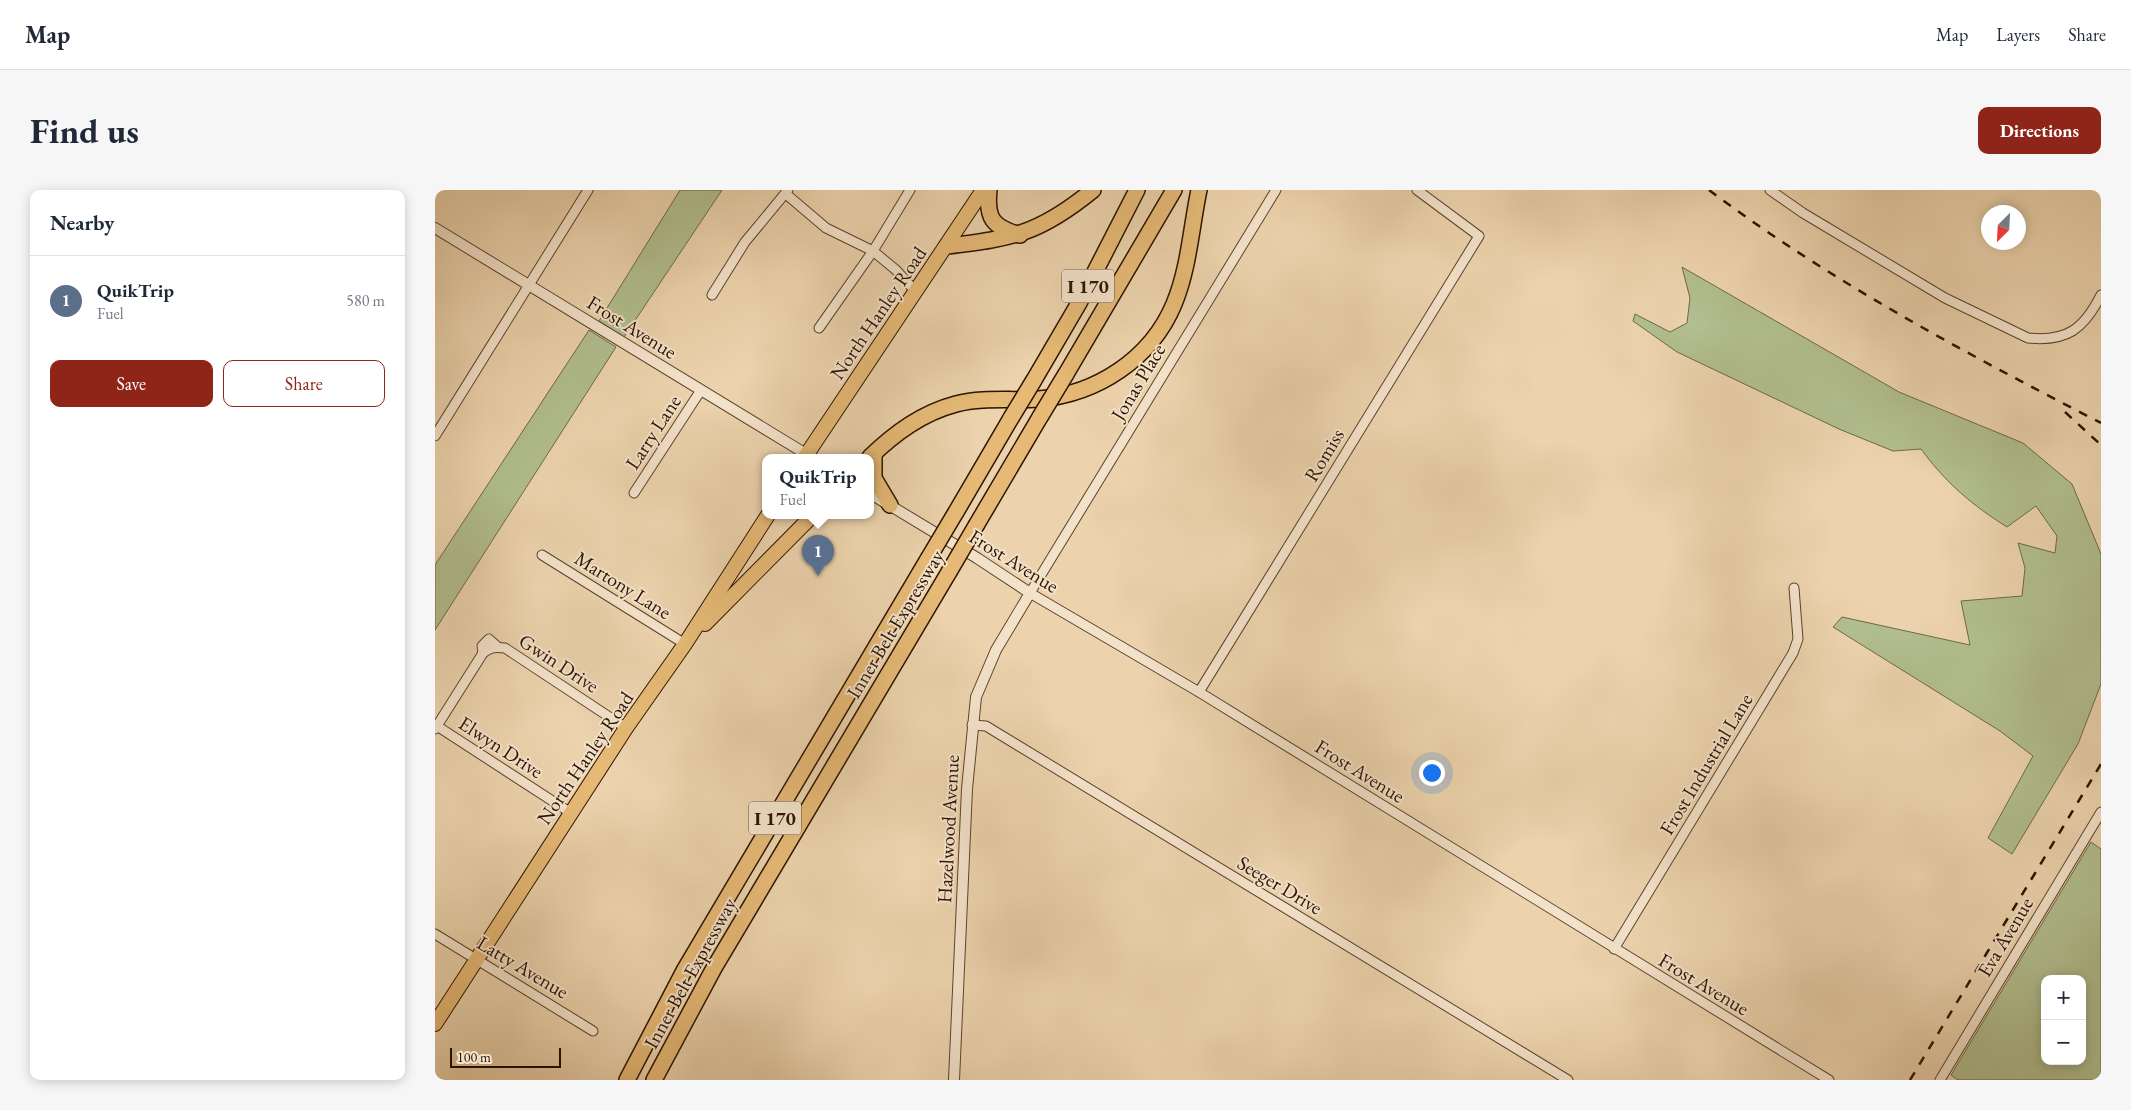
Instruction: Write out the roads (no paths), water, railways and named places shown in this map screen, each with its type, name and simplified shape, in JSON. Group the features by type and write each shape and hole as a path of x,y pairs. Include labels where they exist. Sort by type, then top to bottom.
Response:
{"highway":[{"path":"989,190 988,208 992,219 1000,228 1020,235"},
{"path":"947,246 987,242 1020,235 1058,217 1093,190"},
{"name":"Inner Belt Expressway","path":"627,1080 685,969 1035,380 1092,280 1137,190"},
{"name":"Inner Belt Expressway","path":"654,1080 714,968 1174,190"},
{"path":"873,454 905,427 941,409 971,401 1037,399 1062,396 1100,382 1123,368 1152,340 1173,306 1185,265 1199,190"},
{"path":"874,478 890,505"}],"main road":[{"name":"North Hanley Road","path":"809,454 983,190"},
{"name":"North Hanley Road","path":"435,1024 571,813 685,644 765,519"},
{"path":"685,644 809,519"}],"street":[{"path":"435,436 473,378 528,284 588,190"},
{"path":"819,328 873,251 910,190"},
{"name":"Jonas Place","path":"1030,593 1276,190"},
{"name":"Romiss","path":"1199,692 1479,236 1417,190"},
{"path":"1770,190 1803,214 1945,298 2028,338 2043,339 2074,331 2088,319 2101,295"},
{"path":"712,295 745,242 787,192 826,228 873,251 896,270 917,292"},
{"name":"Frost Avenue","path":"435,228 805,454"},
{"name":"Larry Lane","path":"634,492 701,390"},
{"name":"Frost Avenue","path":"874,497 1030,593 1199,692 1829,1080"},
{"name":"Martony Lane","path":"542,555 685,644"},
{"name":"Frost Industrial Lane","path":"1614,949 1793,653 1798,639 1794,588"},
{"name":"Hazelwood Avenue","path":"954,1080 967,789 976,697 984,675 1030,593"},
{"name":"Gwin Drive","path":"436,728 490,649 505,648 627,728"},
{"name":"Seeger Drive","path":"972,725 986,726 1568,1080"},
{"name":"Elwyn Drive","path":"436,728 571,813"},
{"name":"Eva Avenue","path":"1940,1080 2101,812"},
{"name":"Latty Avenue","path":"435,934 593,1030"}],"railway":[{"path":"1709,190 1803,256 1851,286 1949,343 2101,423"},
{"path":"2065,412 2101,445"},
{"path":"1910,1080 2101,764"}],"place":[{"name":"QuikTrip","path":"818,576"}]}
